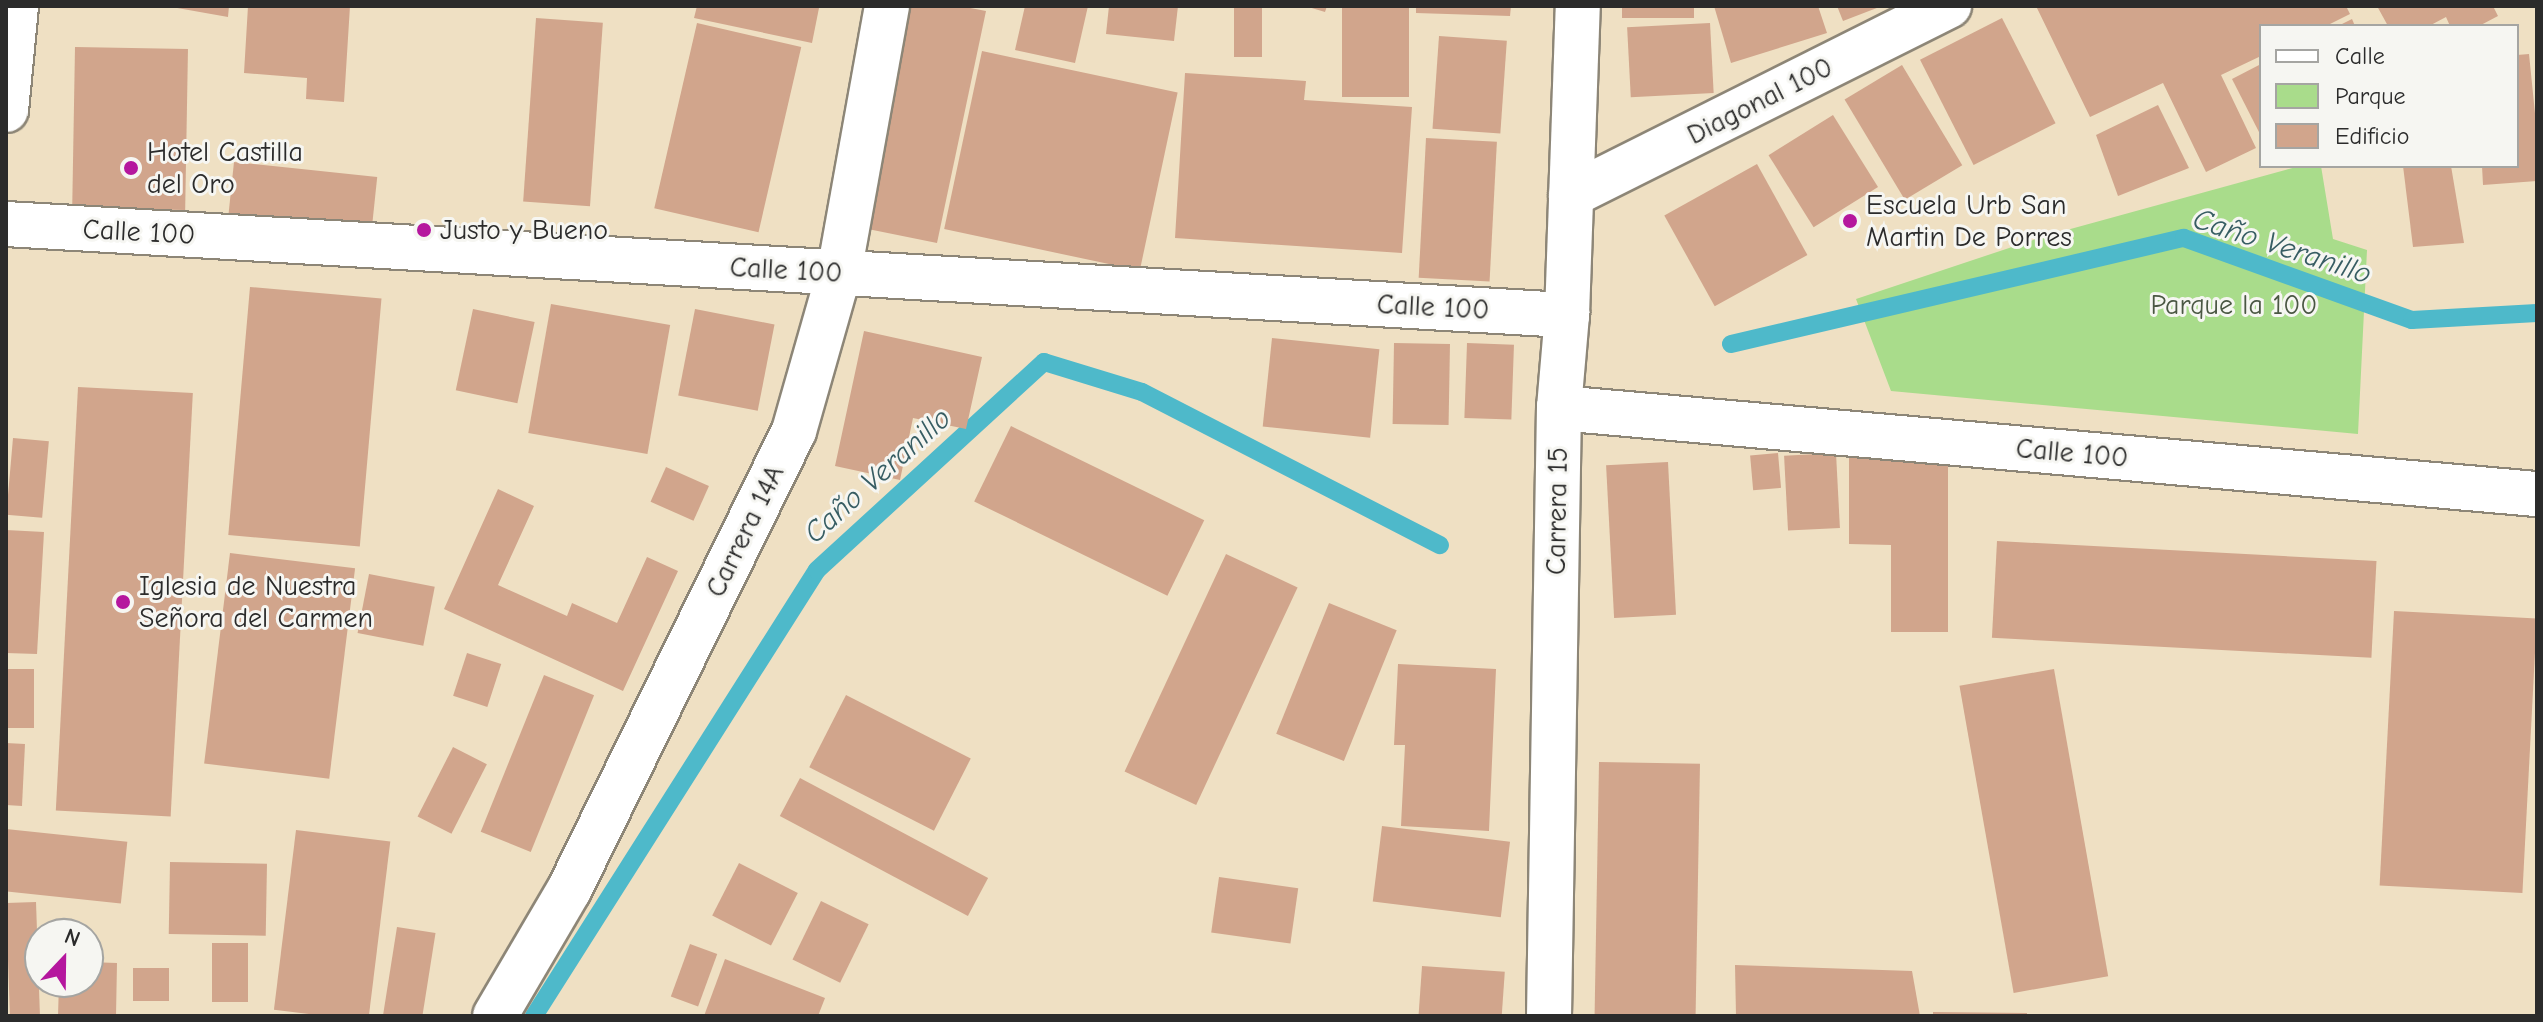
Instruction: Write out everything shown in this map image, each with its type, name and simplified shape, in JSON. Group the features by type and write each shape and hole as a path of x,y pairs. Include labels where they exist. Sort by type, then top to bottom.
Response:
{"street":[{"path":"6,110 16,6"},
{"name":"Carrera 14A","path":"495,1016 569,890 794,431 839,273 887,6"},
{"name":"Carrera 15","path":"1549,1016 1559,408 1567,315 1578,6"},
{"name":"Diagonal 100","path":"1571,195 1949,6"},
{"name":"Calle 100","path":"6,224 1567,315"},
{"name":"Calle 100","path":"1559,408 2537,494"}],"green space":[{"name":"Parque la 100","path":"2293,168 2321,168 2333,239 2367,250 2358,434 1891,391 1856,299 2045,236"}],"building":[{"path":"166,6 229,6 228,17"},
{"path":"248,6 350,6 344,102 306,99 307,78 244,73"},
{"path":"697,6 819,8 812,43 694,18"},
{"path":"905,6 960,6 986,11 937,243 858,227"},
{"path":"1025,6 1088,6 1075,63 1015,50"},
{"path":"1109,6 1178,6 1174,41 1106,34"},
{"path":"1234,6 1262,6 1262,57 1234,57"},
{"path":"1305,6 1327,6 1325,12"},
{"path":"1342,6 1409,6 1409,97 1342,97"},
{"path":"1416,6 1511,6 1510,16 1416,13"},
{"path":"1622,6 1694,6 1694,18 1622,18"},
{"path":"1714,6 1818,6 1827,33 1731,63"},
{"path":"1837,6 1882,6 1843,21"},
{"path":"2036,6 2346,6 2350,14 2330,24 2259,24 2259,57 2221,75 2256,148 2206,172 2163,83 2090,117"},
{"path":"2377,6 2493,6 2498,16 2483,24 2449,24 2446,17 2433,24 2387,24"},
{"path":"536,18 603,23 590,206 523,202"},
{"path":"2002,18 2056,123 1974,165 1920,60"},
{"path":"697,23 801,47 759,232 654,208"},
{"path":"1710,23 1714,93 1631,97 1627,27"},
{"path":"1439,36 1507,41 1500,134 1433,129"},
{"name":"Hotel Castilla del Oro","path":"75,47 188,49 185,210 72,208"},
{"path":"982,51 1178,93 1140,271 944,229"},
{"path":"2529,54 2537,133 2537,181 2483,185 2482,168 2519,168 2519,55"},
{"path":"1902,65 1962,165 1905,200 1845,100"},
{"path":"2259,65 2259,132 2232,79"},
{"path":"1185,73 1306,81 1304,100 1412,107 1402,253 1175,238"},
{"path":"2158,105 2189,168 2118,196 2096,135"},
{"path":"1833,115 1878,187 1814,227 1769,155"},
{"path":"1426,138 1497,142 1490,282 1419,278"},
{"path":"234,162 377,177 372,231 228,216"},
{"path":"1757,164 1807,255 1715,306 1664,215"},
{"path":"2403,168 2451,168 2464,243 2413,247"},
{"path":"250,287 381,299 360,547 228,535"},
{"path":"551,304 670,325 647,454 528,433"},
{"path":"473,309 535,322 517,403 456,390"},
{"path":"695,309 775,324 758,411 678,395"},
{"path":"864,331 982,357 966,429 913,418 900,480 835,466"},
{"path":"1272,338 1379,349 1370,438 1263,427"},
{"path":"1394,343 1450,344 1449,425 1393,424"},
{"path":"1467,343 1514,345 1511,420 1464,418"},
{"name":"Iglesia de Nuestra Señora del Carmen","path":"78,387 193,393 171,816 56,810"},
{"path":"1011,426 1204,520 1167,596 974,501"},
{"path":"13,438 49,441 42,518 6,515"},
{"path":"1778,453 1781,488 1753,490 1750,455"},
{"path":"1836,453 1840,528 1788,531 1784,456"},
{"path":"1849,456 1948,457 1948,632 1891,632 1891,545 1849,544"},
{"path":"1668,462 1676,615 1614,618 1606,465"},
{"path":"666,467 709,486 693,521 651,502"},
{"path":"498,489 534,506 498,585 567,616 572,603 617,623 647,557 678,571 623,691 444,609"},
{"path":"6,530 44,532 37,654 6,653"},
{"path":"1997,541 2376,561 2371,658 1992,638"},
{"path":"230,553 355,568 329,779 204,763"},
{"path":"1226,554 1298,587 1196,805 1125,772"},
{"path":"369,574 435,587 423,646 358,633"},
{"path":"1329,603 1397,630 1344,761 1276,734"},
{"path":"2394,611 2537,618 2522,893 2380,886"},
{"path":"467,653 501,664 487,707 453,696"},
{"path":"1398,664 1496,669 1489,831 1401,826 1405,745 1394,745"},
{"path":"6,669 34,669 34,728 6,728"},
{"path":"2054,669 2108,976 2014,993 1959,686"},
{"path":"544,675 594,695 531,852 481,832"},
{"path":"846,695 971,759 934,831 809,767"},
{"path":"6,743 25,744 22,806 6,805"},
{"path":"453,747 487,764 451,834 418,816"},
{"path":"1599,762 1700,764 1696,1016 1595,1016"},
{"path":"800,778 988,878 968,916 780,816"},
{"path":"1382,826 1510,842 1501,917 1373,901"},
{"path":"6,829 127,842 121,903 6,891"},
{"path":"296,830 390,842 369,1016 326,1016 274,1010"},
{"path":"170,862 267,864 266,936 169,934"},
{"path":"739,863 798,893 771,946 712,916"},
{"path":"1219,877 1298,888 1290,944 1211,932"},
{"path":"821,901 869,924 840,983 793,959"},
{"path":"36,902 37,918 24,918 24,998 39,998 40,1016 10,1016 6,903"},
{"path":"397,927 436,933 422,1016 383,1016"},
{"path":"212,943 248,943 248,1002 212,1002"},
{"path":"690,944 717,954 698,1007 671,997"},
{"path":"725,959 825,998 818,1016 704,1016"},
{"path":"104,963 117,963 116,1016 58,1016 59,998 104,998"},
{"path":"1735,965 1912,971 1920,1016 1736,1016"},
{"path":"1422,966 1505,972 1502,1016 1419,1016"},
{"path":"133,968 169,968 169,1001 133,1001"},
{"path":"1933,1012 2027,1013 2027,1016 1933,1016"}],"waterway":[{"name":"Caño Veranillo","path":"1731,344 2184,238 2412,320 2537,313"},
{"name":"Caño Veranillo","path":"534,1016 817,570 1044,362 1142,392 1440,545"}],"place":[{"name":"Hotel Castilla del Oro","path":"131,168"},
{"name":"Escuela Urb San Martin De Porres","path":"1850,221"},
{"name":"Justo y Bueno","path":"424,230"},
{"name":"Iglesia de Nuestra Señora del Carmen","path":"123,602"}]}
